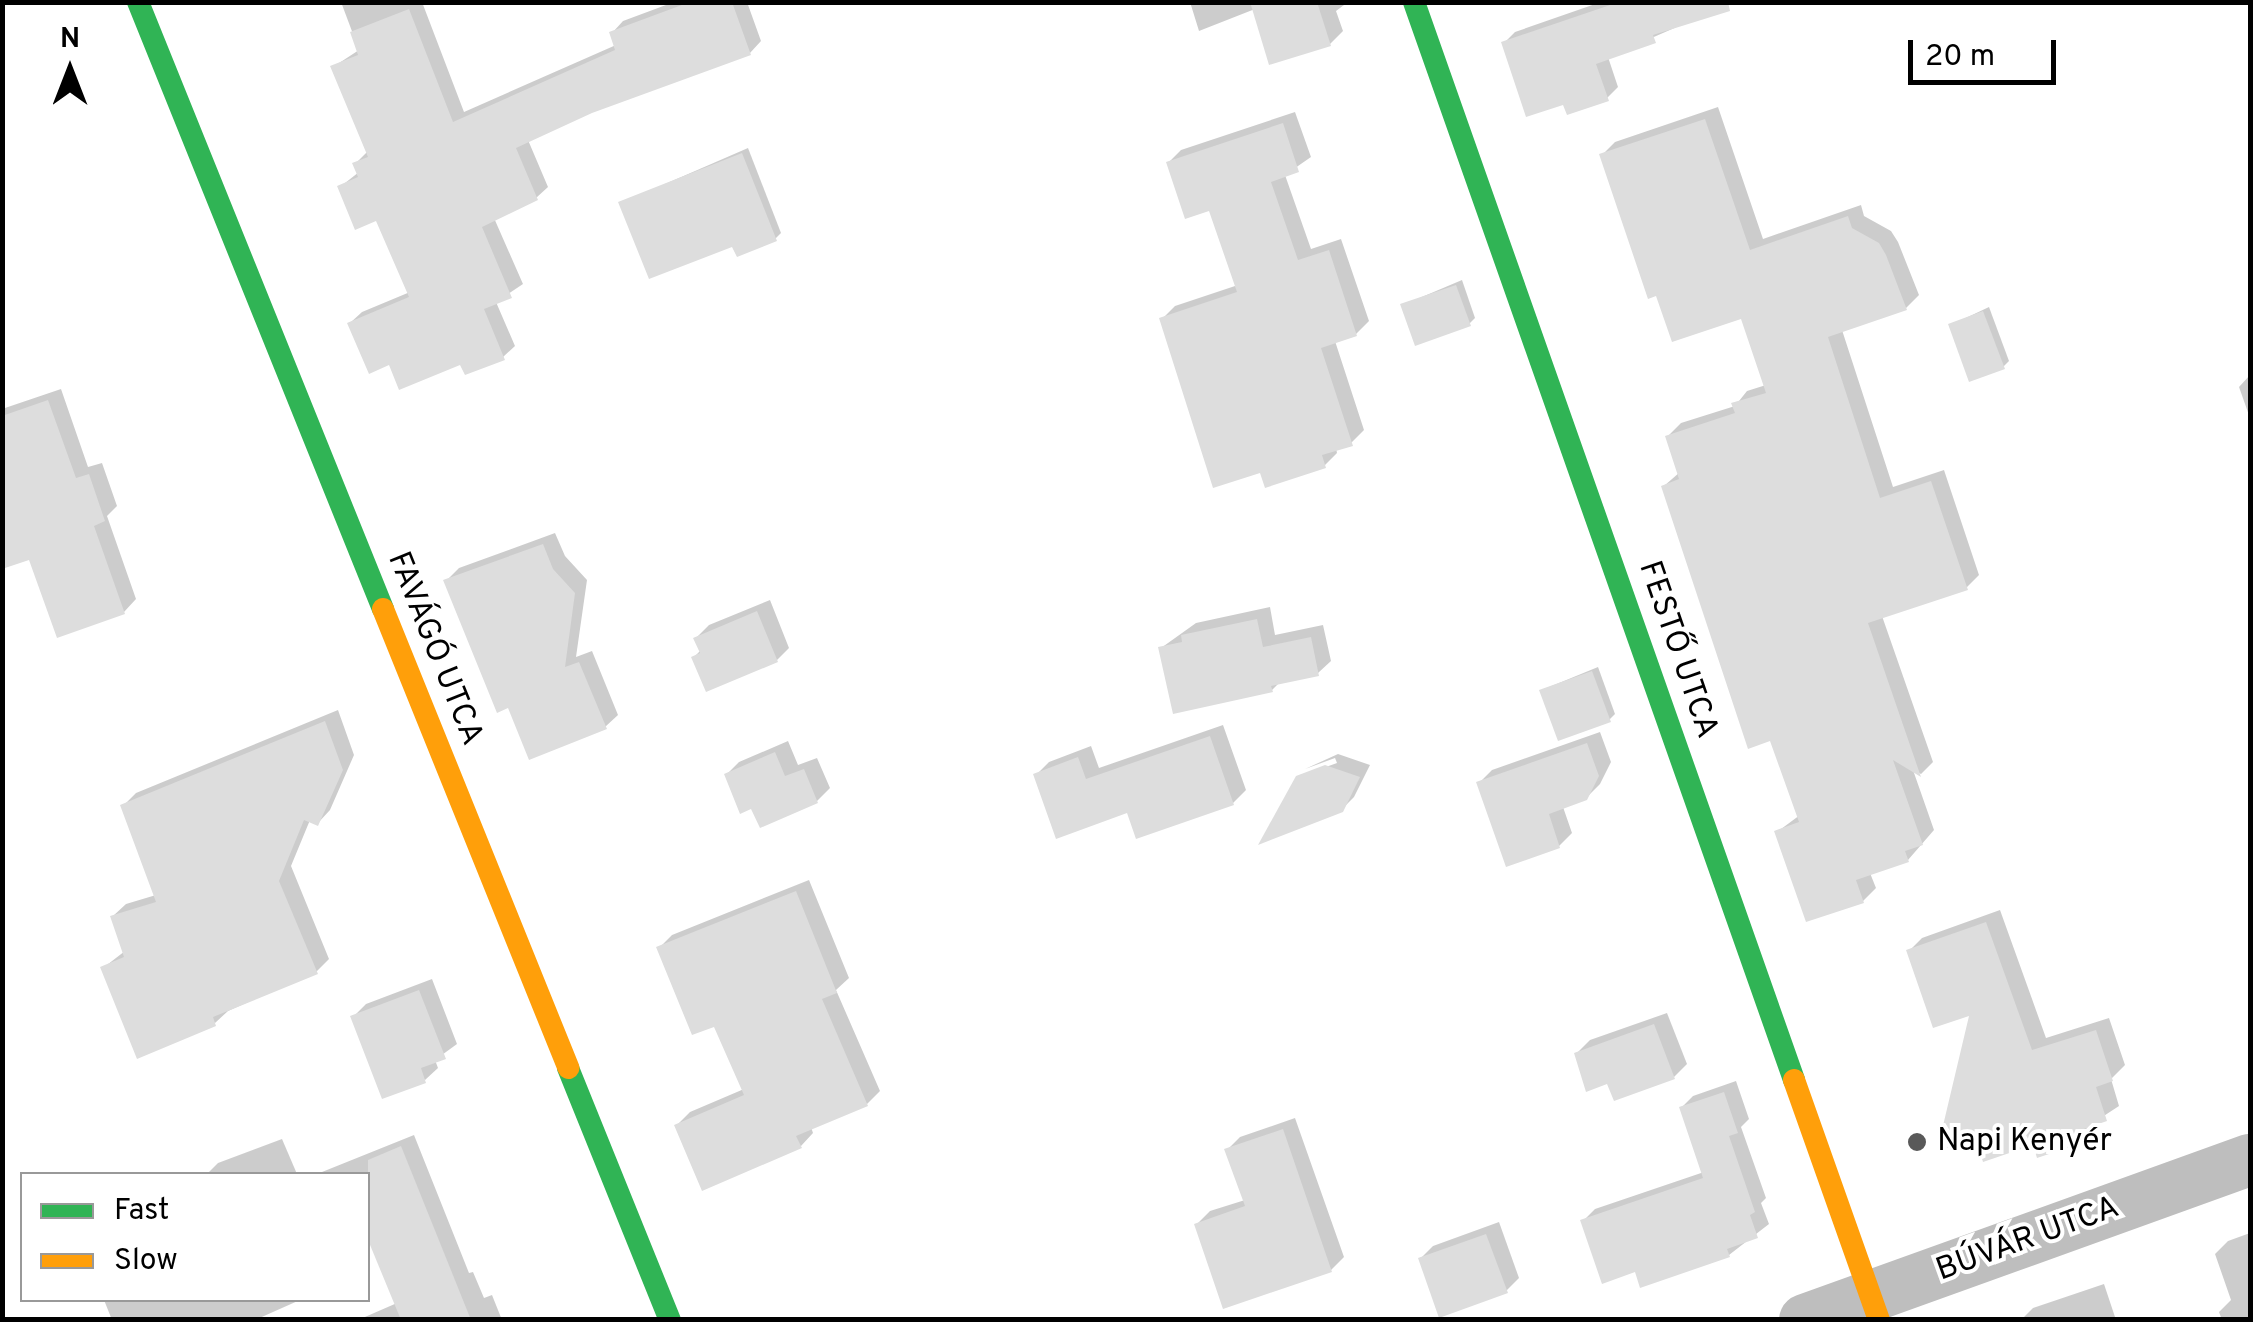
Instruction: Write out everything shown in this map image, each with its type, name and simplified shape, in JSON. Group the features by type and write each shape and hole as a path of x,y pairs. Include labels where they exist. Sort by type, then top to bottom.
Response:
{"street":[{"name":"FAVÁGÓ UTCA","path":"138,2 670,1320"},
{"name":"FESTŐ UTCA","path":"1414,2 1875,1308"},
{"name":"BÚVÁR UTCA","path":"1805,1320 1875,1308 2250,1160"}],"building":[{"path":"690,2 732,2 751,55 592,113 516,148 538,200 482,227 512,298 484,309 505,360 465,375 460,365 399,390 389,365 369,374 347,323 409,297 376,221 355,230 337,186 358,177 352,163 368,157 330,66 358,55 350,32 409,9 453,122 615,50 609,32"},
{"path":"1250,2 1317,2 1331,46 1269,65"},
{"path":"1619,2 1728,2 1730,11 1653,35 1656,43 1596,64 1609,101 1567,115 1563,105 1526,117 1501,42"},
{"path":"1705,119 1750,250 1848,216 1852,228 1879,243 1886,255 1907,310 1828,337 1880,498 1931,481 1968,590 1868,623 1921,777 1893,760 1923,845 1905,851 1909,862 1856,880 1864,903 1806,922 1774,831 1799,822 1770,741 1748,749 1661,486 1679,479 1665,436 1735,413 1731,403 1766,393 1741,319 1672,342 1656,296 1648,299 1599,154"},
{"path":"1283,123 1299,172 1271,182 1298,260 1329,250 1357,336 1321,348 1353,446 1322,455 1326,468 1265,488 1260,473 1213,488 1159,318 1237,292 1209,211 1185,219 1166,162"},
{"path":"742,153 777,241 737,257 732,247 649,279 618,202"},
{"path":"1456,285 1471,326 1415,346 1400,304"},
{"path":"1983,311 2005,369 1969,382 1948,324"},
{"path":"48,400 76,478 89,474 105,521 94,526 125,614 57,638 29,560 2,569 2,416"},
{"path":"543,544 553,569 575,593 565,667 579,662 607,729 529,760 508,708 497,713 443,580"},
{"path":"757,611 778,662 706,692 691,657 700,653 693,638"},
{"path":"1257,619 1263,647 1311,637 1319,676 1271,686 1273,692 1173,714 1158,647 1182,642 1181,635"},
{"path":"1592,671 1611,722 1558,741 1539,690"},
{"path":"325,721 343,770 318,826 304,820 279,881 318,974 213,1017 216,1026 137,1059 100,967 124,957 110,916 156,902 120,805"},
{"path":"1210,736 1234,805 1136,839 1127,813 1056,839 1033,774 1078,757 1086,779"},
{"path":"1587,743 1599,776 1587,800 1549,814 1560,848 1506,867 1476,782"},
{"path":"775,752 785,776 804,769 818,803 760,828 751,809 740,814 724,774"},
{"path":"1325,765 1360,777 1343,812 1258,845 1296,776"},
{"path":"796,891 837,993 822,999 868,1106 796,1136 802,1148 702,1191 674,1125 744,1095 714,1027 692,1035 656,947"},
{"path":"1986,922 2032,1050 2096,1030 2113,1081 2096,1087 2107,1121 2078,1131 2082,1143 2037,1158 2033,1145 1983,1162 1976,1139 1937,1151 1969,1016 1933,1028 1906,950"},
{"path":"419,990 446,1059 421,1068 426,1083 382,1099 350,1016"},
{"path":"1654,1024 1675,1079 1614,1101 1607,1084 1586,1092 1574,1053"},
{"path":"1724,1092 1738,1133 1729,1136 1755,1212 1750,1215 1758,1238 1727,1249 1730,1257 1640,1288 1635,1272 1602,1284 1580,1220 1703,1178 1679,1107"},
{"path":"1283,1129 1332,1272 1223,1309 1194,1224 1245,1206 1224,1149"},
{"path":"401,1146 471,1320 401,1320 370,1245 368,1160"},
{"path":"1486,1234 1508,1293 1439,1318 1418,1258"}],"traffic: fast":[{"path":"138,2 383,609"},
{"path":"1414,2 1794,1080"},
{"path":"568,1068 670,1320"}],"traffic: slow":[{"path":"383,609 568,1068"},
{"path":"1794,1080 1879,1320"}],"place":[{"name":"Napi Kenyér","path":"1917,1142"}]}
